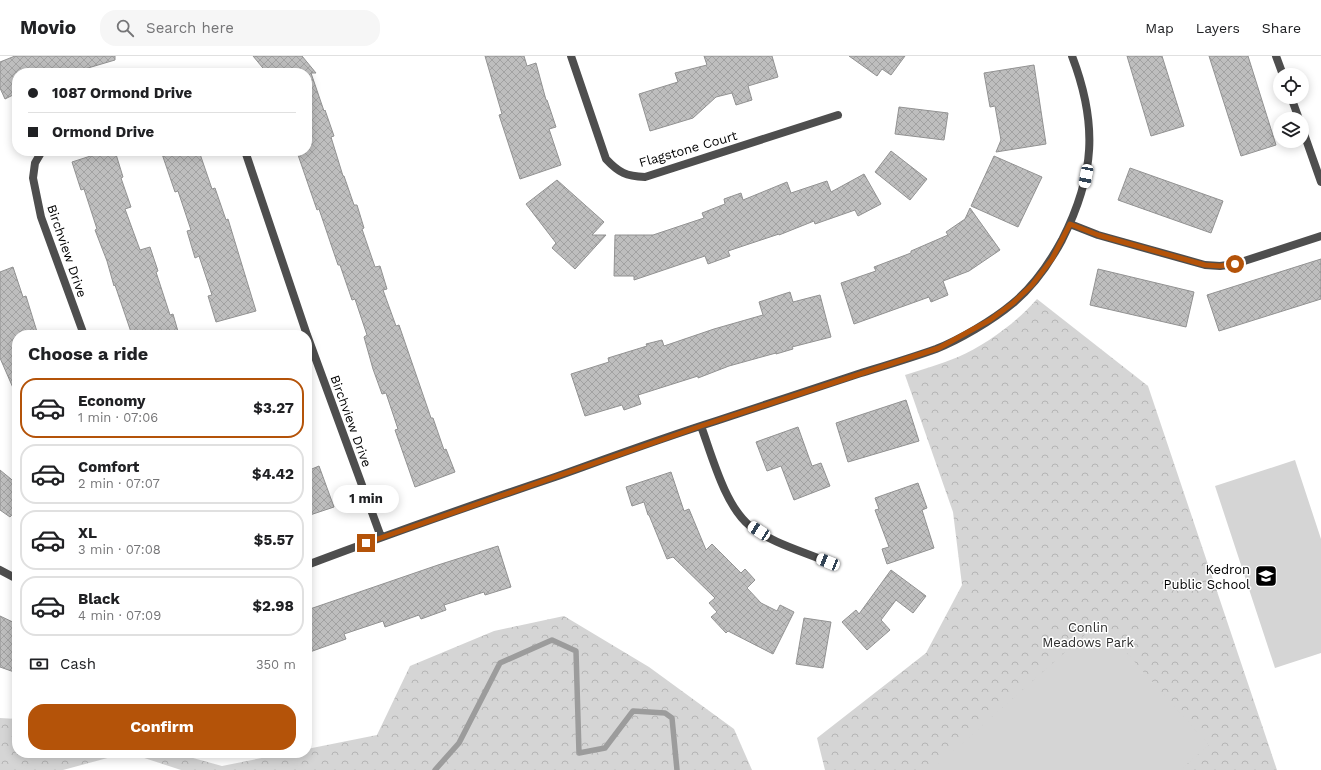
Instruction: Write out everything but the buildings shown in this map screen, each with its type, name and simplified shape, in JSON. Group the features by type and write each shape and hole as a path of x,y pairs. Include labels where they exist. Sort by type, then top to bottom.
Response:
{"street":[{"name":"Flagstone Court","path":"571,56 606,159 616,170 630,176 645,177 838,115"},
{"path":"312,563 381,537 701,426 939,348 990,320 1013,303 1032,285 1052,259 1070,224 1083,189 1088,162 1088,110 1080,78 1072,56"},
{"path":"1276,56 1280,68"},
{"path":"1309,148 1321,182"},
{"name":"Birchview Drive","path":"39,156 35,163 34,178 41,217 82,330"},
{"name":"Birchview Drive","path":"247,156 305,330"},
{"path":"1070,224 1106,237 1205,265 1220,266 1235,264 1321,236"},
{"name":"Birchview Drive","path":"312,349 381,537"},
{"path":"701,426 716,471 738,514 750,526 767,537 828,562"},
{"path":"0,570 12,576"}],"green space":[{"name":"Conlin Meadows Park","path":"1037,299 1148,386 1277,770 825,770 817,738 926,653 962,585 953,512 905,375 952,360 969,352 1011,324"},
{"path":"1295,460 1321,539 1321,653 1275,668 1215,486"},
{"path":"564,616 649,667 734,729 752,770 181,770 144,758 193,758 222,766 262,758 312,758 312,748 377,735 410,666 494,631"},
{"path":"1099,622 1209,745 1180,770 932,770"},
{"path":"0,718 12,719 12,758 107,758 63,770 0,770"}],"waterway":[{"path":"435,770 459,743 500,663 552,640 576,651 579,753 605,748 633,711 665,713 672,718 677,770"}],"place":[{"name":"Kedron Public School","path":"1266,576"}],"route":[{"path":"366,543 701,426 939,348 990,320 1013,303 1032,285 1052,259 1070,224 1098,235 1205,265 1220,266 1235,264"}]}
